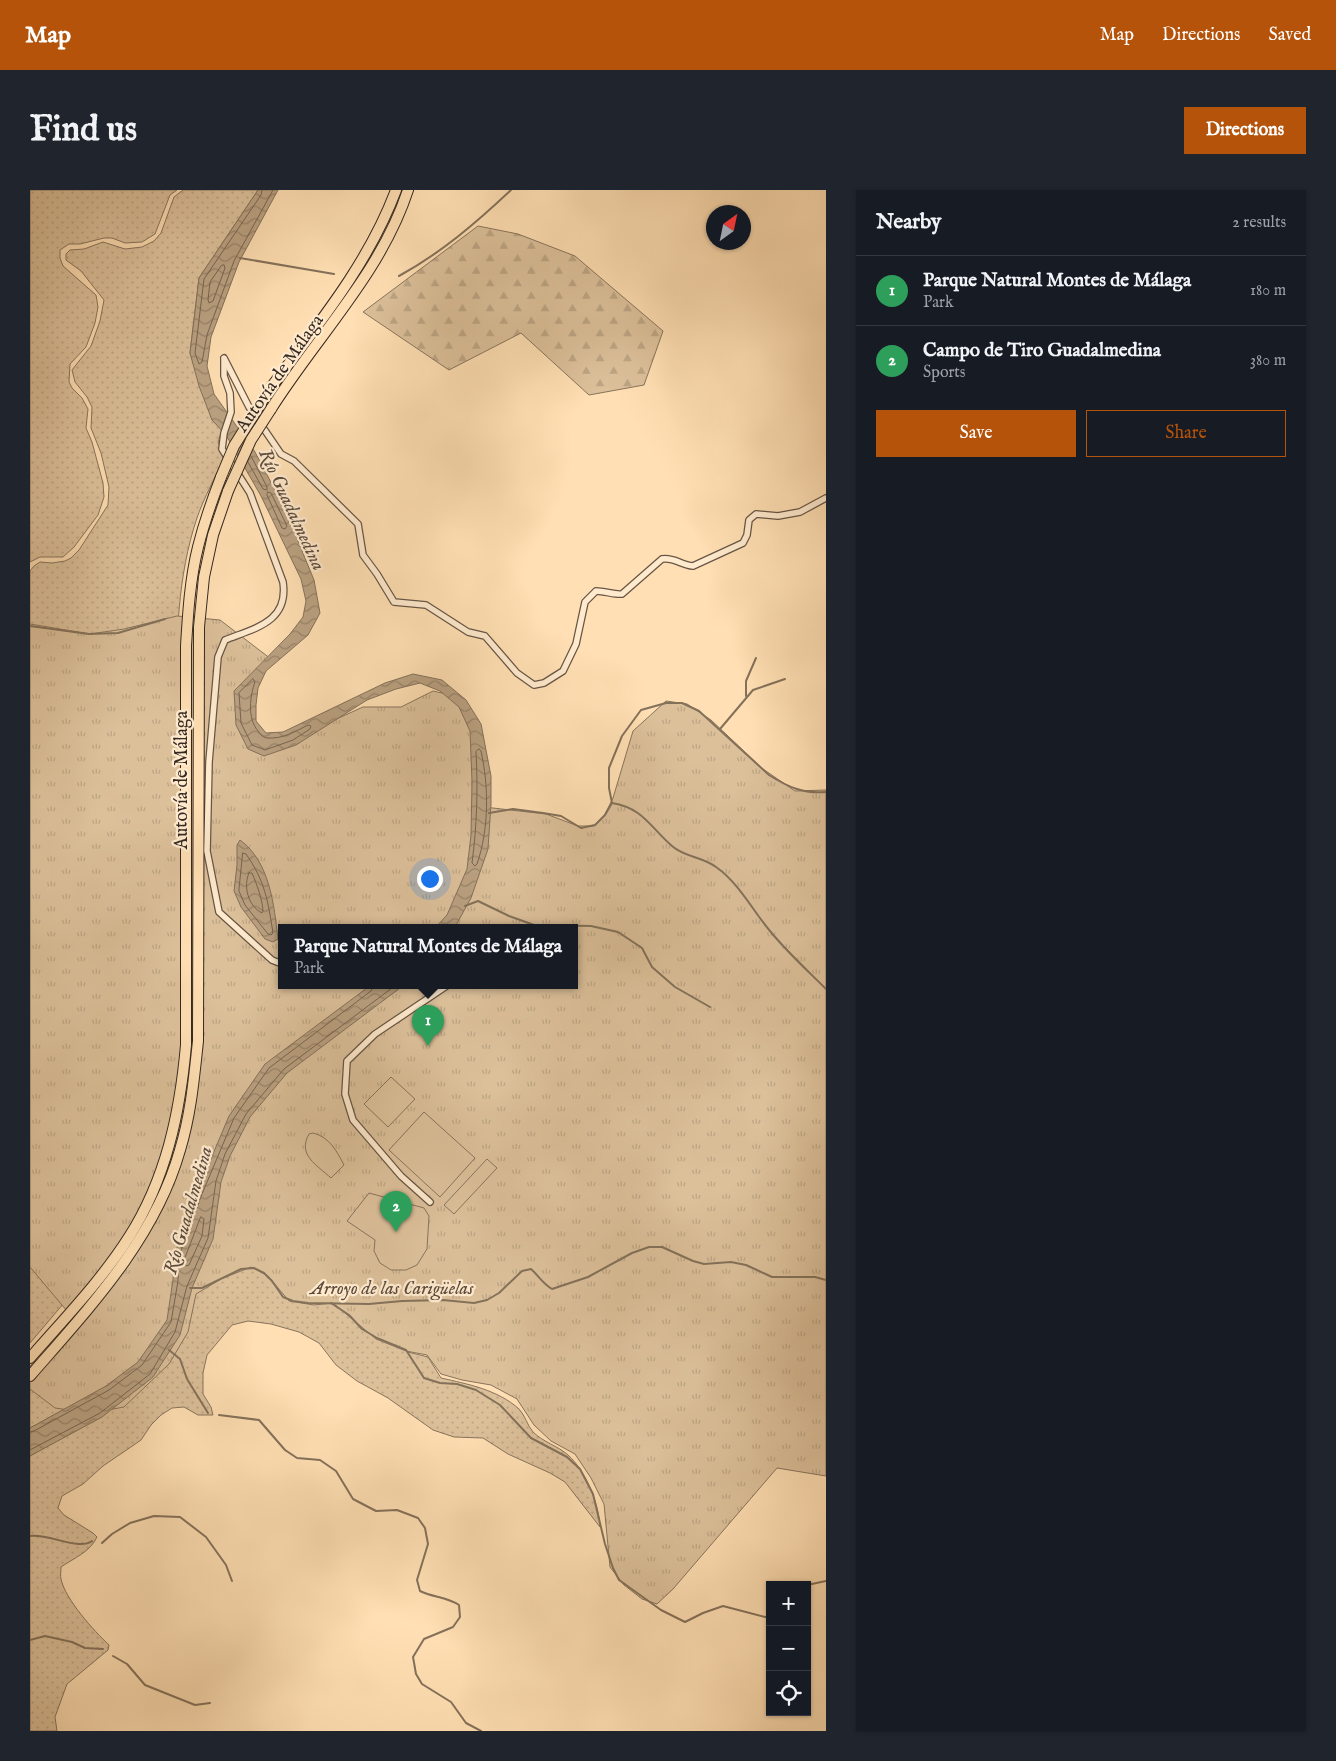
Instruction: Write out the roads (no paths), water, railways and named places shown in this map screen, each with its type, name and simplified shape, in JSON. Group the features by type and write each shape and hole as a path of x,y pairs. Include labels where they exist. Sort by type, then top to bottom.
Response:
{"highway":[{"name":"Autovía de Málaga","path":"30,1358 92,1287 129,1236 145,1209 157,1183 176,1122 183,1086 186,1045 186,646 189,599 197,548 208,511 234,446 268,390 351,277 372,243 396,190"},
{"name":"Autovía de Málaga","path":"30,1376 100,1294 138,1242 166,1189 180,1151 187,1123 194,1086 198,1041 199,627 204,577 213,535 228,491 251,440 284,389 332,326 386,244 408,190"}],"street":[{"path":"278,962 272,960 219,912 208,851 209,762 218,657 225,640 268,623 282,606 285,592 250,493 222,448 224,433 231,412 230,393 224,376 224,358 249,407 281,454 294,461 358,524 363,555 394,602 426,605 468,632 485,636 517,673 534,685 544,683 563,671 576,644 585,602 596,591 622,594 662,559 670,558 685,565 693,566 743,542 747,535 749,520 756,514 778,516 800,512 826,498"},
{"path":"430,1202 401,1176 353,1120 345,1094 346,1061 375,1034 442,989"}],"water":[{"path":"258,190 278,190 239,262 211,337 207,366 214,394 255,452 284,507 314,580 320,613 308,635 266,671 258,688 256,721 266,733 283,732 385,683 413,674 442,680 466,700 481,724 491,776 491,804 488,849 471,898 457,924 439,924 447,915 467,869 471,835 472,782 470,731 459,707 440,691 420,683 396,689 367,700 296,745 264,756 248,749 236,725 234,691 290,634 303,617 306,601 301,579 261,496 226,435 212,420 199,386 190,353 199,278"},
{"path":"240,840 258,860 269,885 278,939 273,942 265,939 241,907 234,891 237,845"},
{"path":"366,989 399,989 287,1073 250,1117 230,1156 221,1182 213,1239 192,1288 180,1335 153,1377 102,1417 30,1456 30,1428 106,1386 138,1362 167,1320 173,1280 174,1256 197,1192 229,1116 265,1064"}],"waterway":[{"path":"399,276 458,237 511,190"},
{"path":"240,258 334,274"},
{"path":"30,626 89,634 118,633 165,619"},
{"path":"746,696 746,681 756,658"},
{"path":"720,729 753,690 785,679"},
{"path":"489,813 513,809 561,816 581,828 595,825 605,815 612,803 609,788 609,768 622,736 641,710 666,703 682,703 699,711 769,775 783,783 803,791 826,792"},
{"path":"612,803 631,809 639,814 677,850 711,864 724,874 739,889 790,954 826,989"},
{"path":"465,906 478,901 531,924"},
{"path":"578,926 591,926 618,932 642,948 652,967 675,987 710,1007"},
{"name":"Arroyo de las Carigüelas","path":"190,1288 202,1288 241,1269 254,1268 264,1273 283,1297 293,1301 369,1304 443,1300 474,1303 487,1300 499,1293 522,1271 531,1269 552,1289 588,1277 632,1253 649,1247 662,1247 704,1264 731,1262 746,1265 772,1277 815,1277 826,1280"},
{"path":"331,1303 349,1315 362,1329 377,1338 406,1350 424,1378 440,1383 457,1384 476,1390 500,1405 531,1438 567,1457 580,1469 593,1494 605,1544 619,1580 661,1610 685,1622 723,1606 766,1617"},
{"path":"169,1350 180,1359 187,1379 208,1413"},
{"path":"219,1415 259,1420 285,1450 297,1458 320,1460 336,1471 353,1499 376,1511 397,1510 418,1518 425,1528 428,1544 417,1580 420,1591 459,1605 460,1617 453,1627 424,1639 413,1657 416,1674 422,1684 451,1702 466,1723 481,1731"},
{"path":"102,1543 112,1534 130,1523 154,1516 180,1517 206,1537 226,1565 232,1581"},
{"path":"30,1536 79,1544 86,1544 92,1541"},
{"path":"811,1584 826,1581"},
{"path":"30,1640 45,1636 72,1642 85,1648 103,1649"},
{"path":"113,1656 127,1664 145,1685 195,1705 210,1703"}],"place":[{"name":"Parque Natural Montes de Málaga","path":"428,1046"},
{"name":"Campo de Tiro Guadalmedina","path":"396,1232"}],"water label":[{"name":"Río Guadalmedina","path":"293,509"},
{"name":"Río Guadalmedina","path":"187,1210"}]}
